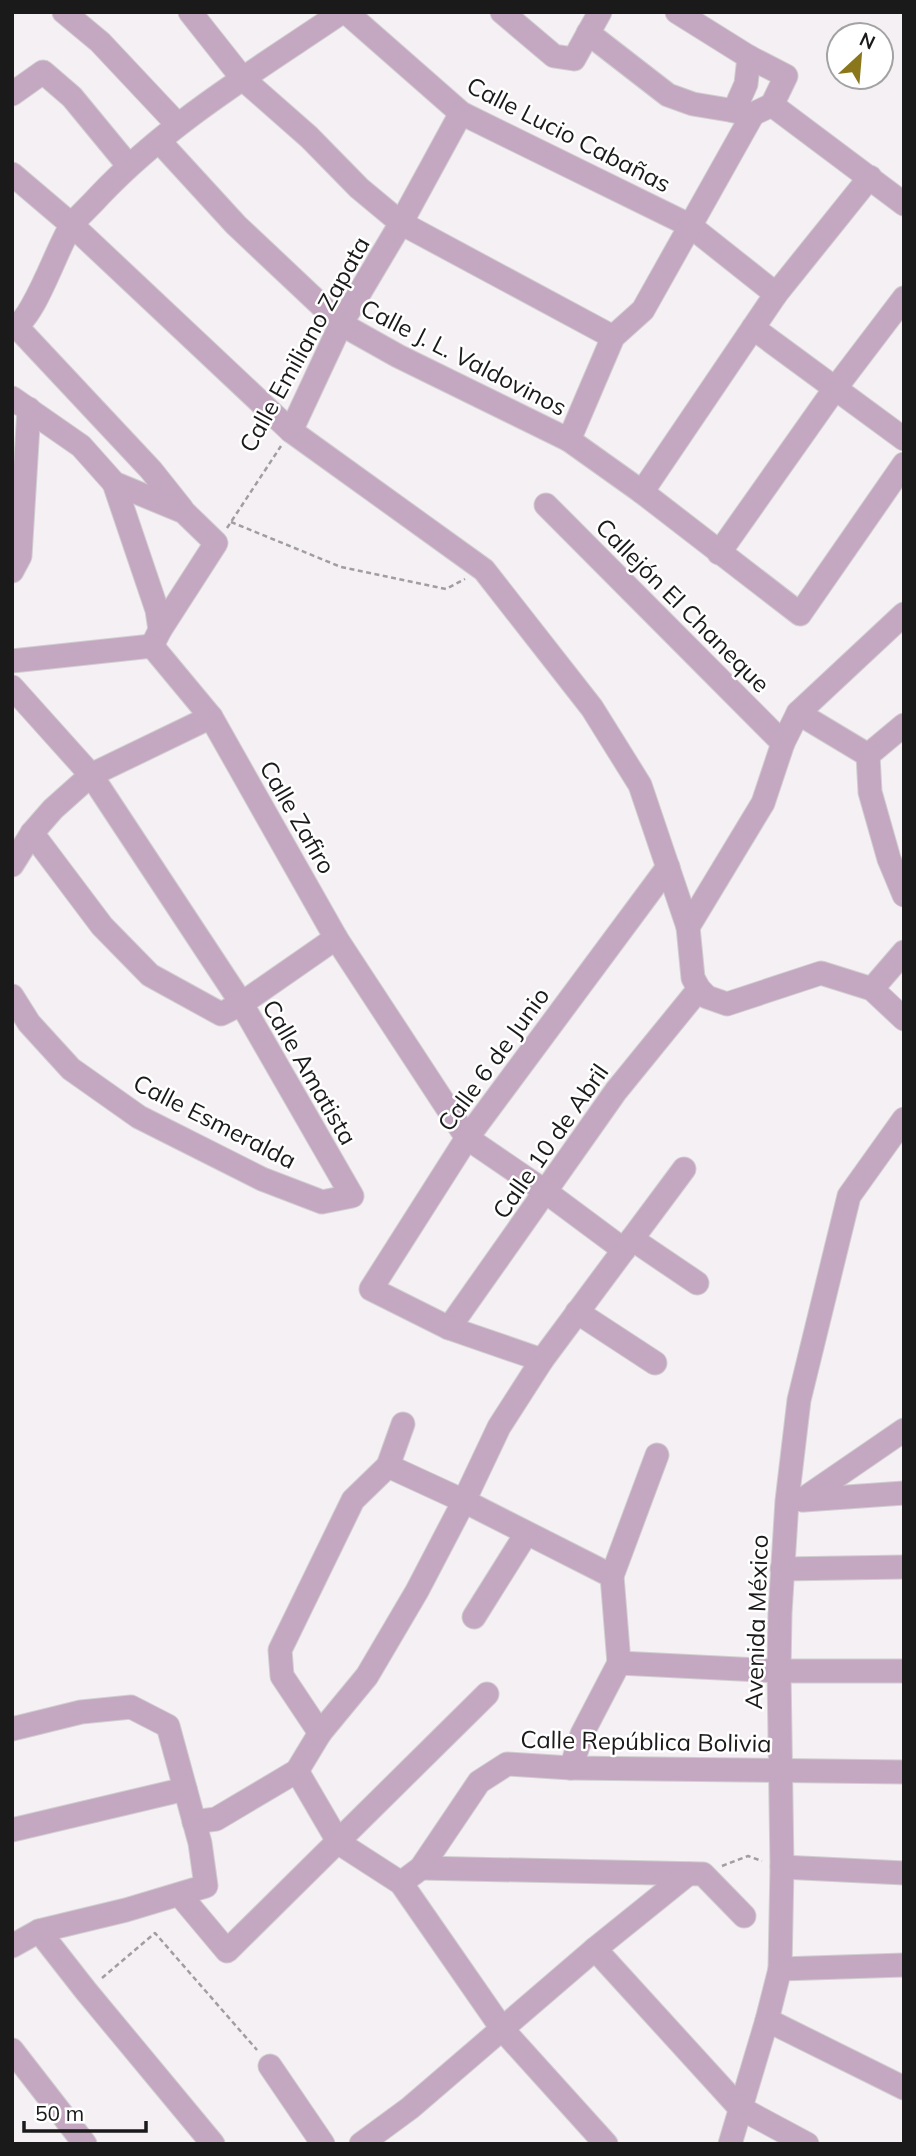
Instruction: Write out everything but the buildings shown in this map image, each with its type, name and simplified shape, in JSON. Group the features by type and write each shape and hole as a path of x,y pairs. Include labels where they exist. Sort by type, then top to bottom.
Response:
{"street":[{"path":"64,12 100,42 178,125"},
{"path":"190,12 243,79 309,137 359,188 401,223 613,337"},
{"path":"12,661 156,638 216,543 184,512 18,316 72,225 128,165 178,125 344,12"},
{"name":"Calle Lucio Cabañas","path":"344,12 461,113 689,225 776,294"},
{"path":"502,12 554,56 574,59 600,12"},
{"path":"569,440 613,337 643,310 753,110 786,76 749,57 677,12"},
{"path":"588,33 668,95 693,104 753,110 870,177 904,204"},
{"path":"749,57 746,84 753,110"},
{"path":"12,94 43,72 72,97 128,165"},
{"name":"Calle Emiliano Zapata","path":"291,431 341,324 401,223 461,113"},
{"name":"Calle J. L. Valdovinos","path":"159,141 236,225 341,324 410,362 569,440 642,492 800,614 904,464"},
{"path":"12,174 72,225 291,431 484,570 592,708 640,785 688,927 693,978 699,989 708,997 727,1004 821,973 872,989 904,1019"},
{"path":"642,492 776,294 870,177"},
{"path":"719,553 834,390 904,298"},
{"path":"753,328 904,439"},
{"path":"21,404 81,446 114,483 157,610 156,638"},
{"path":"12,571 20,556 21,404"},
{"path":"114,483 184,512"},
{"name":"Callejón El Chaneque","path":"546,505 783,743"},
{"path":"688,927 763,803 783,743 798,713 904,614"},
{"name":"Calle Zafiro","path":"156,638 211,718 336,938 467,1138"},
{"path":"12,687 91,775 242,1004 336,938"},
{"path":"798,713 867,755"},
{"path":"12,865 32,833 53,809 91,775 211,718"},
{"path":"867,755 904,725"},
{"path":"867,755 870,792 889,859 904,895"},
{"name":"Calle Amatista","path":"32,833 102,926 150,975 220,1014 242,1004 352,1196"},
{"name":"Calle 6 de Junio","path":"449,1328 371,1289 467,1138 668,867"},
{"path":"872,989 904,952"},
{"name":"Calle 10 de Abril","path":"449,1328 616,1091 699,989"},
{"name":"Calle Esmeralda","path":"12,996 29,1023 71,1069 139,1117 262,1179 322,1202 352,1196"},
{"name":"Avenida México","path":"730,2144 780,1969 782,1867 779,1671 782,1569 794,1501 799,1400 849,1196 904,1119"},
{"path":"467,1138 628,1244 697,1283"},
{"path":"194,1822 216,1819 297,1771 320,1733 366,1676 417,1591 499,1427 542,1360 684,1169"},
{"path":"578,1312 655,1363"},
{"path":"449,1328 542,1360"},
{"path":"320,1733 282,1676 280,1650 353,1500 388,1466 403,1424"},
{"path":"794,1501 904,1430"},
{"path":"571,1768 582,1734 619,1663 612,1576 657,1455"},
{"path":"388,1466 612,1576"},
{"path":"794,1501 904,1493"},
{"path":"474,1617 526,1534"},
{"path":"782,1569 904,1567"},
{"path":"619,1663 779,1671 904,1671"},
{"path":"180,1895 227,1951 487,1694"},
{"path":"12,1729 80,1712 131,1707 167,1726 200,1843 206,1886 39,1931 12,1946"},
{"name":"Calle República Bolivia","path":"401,1883 421,1867 479,1782 507,1764 571,1768 904,1772"},
{"path":"297,1771 338,1843 401,1883 503,2030 606,2144"},
{"path":"12,1830 185,1789"},
{"path":"421,1867 695,1874 744,1916"},
{"path":"782,1867 904,1873"},
{"path":"361,2144 410,2108 595,1949 695,1874"},
{"path":"39,1931 213,2144"},
{"path":"595,1949 740,2108 807,2144"},
{"path":"780,1969 904,1965"},
{"path":"767,2020 904,2088"},
{"path":"12,2050 85,2144"},
{"path":"270,2066 323,2144"}],"path":[{"name":"Calle Emiliano Zapata","path":"216,543 291,431"},
{"path":"231,522 341,567 446,589 484,570"},
{"path":"695,1874 748,1856 782,1867"},
{"path":"86,1991 155,1933 270,2066"}]}
